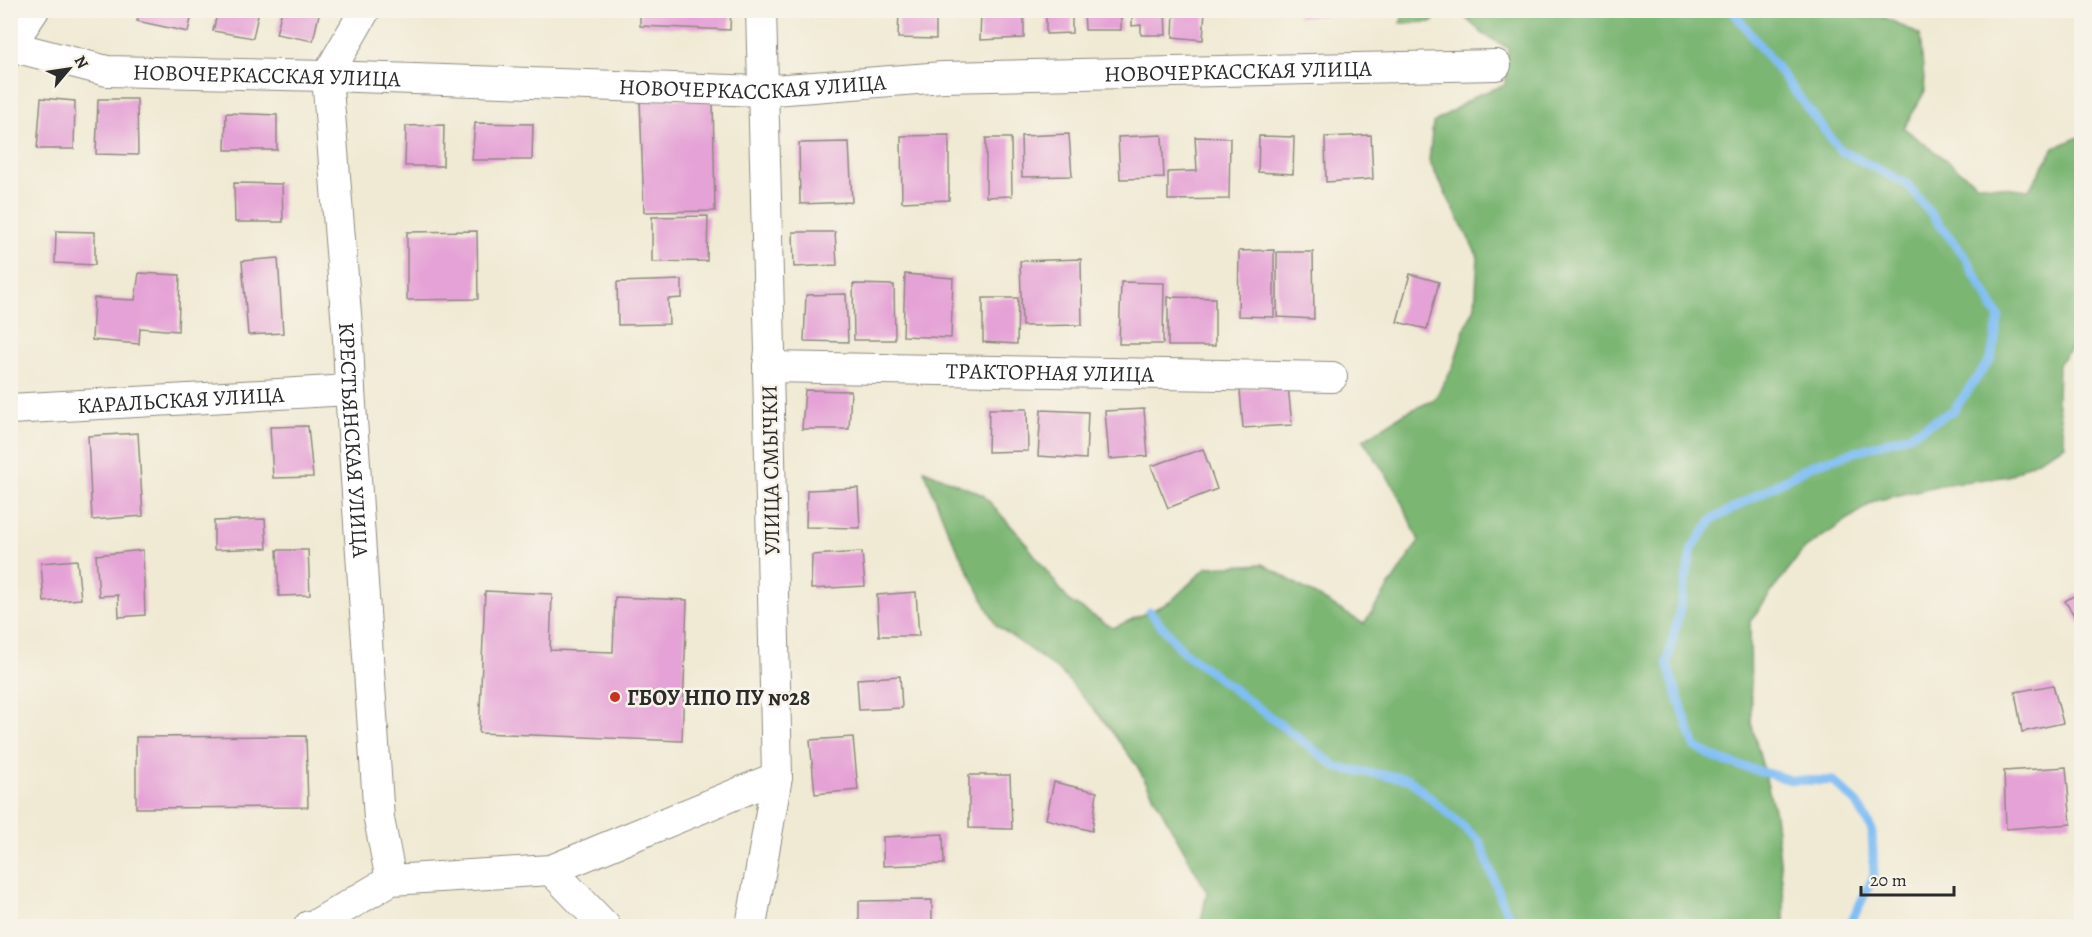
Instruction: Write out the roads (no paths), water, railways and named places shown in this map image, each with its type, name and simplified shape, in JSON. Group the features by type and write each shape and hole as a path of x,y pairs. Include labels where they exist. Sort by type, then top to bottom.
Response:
{"street":[{"path":"10,46 34,10"},
{"path":"327,76 365,10"},
{"name":"УЛИЦА СМЫЧКИ","path":"751,927 777,777 768,367 770,351 760,10"},
{"name":"НОВОЧЕРКАССКАЯ УЛИЦА","path":"10,46 108,71 761,90 943,77 1496,66"},
{"name":"КРЕСТЬЯНСКАЯ УЛИЦА","path":"327,76 348,339 379,819 391,879"},
{"name":"ТРАКТОРНАЯ УЛИЦА","path":"768,367 1332,377"},
{"name":"КАРАЛЬСКАЯ УЛИЦА","path":"10,409 350,390"},
{"path":"309,927 391,879 551,870 777,777"},
{"path":"551,870 605,927"}],"waterway":[{"path":"1732,10 1840,150 1907,184 1964,255 1999,318 1991,358 1954,410 1909,435 1812,465 1712,520 1692,548 1667,664 1695,747 1720,760 1791,780 1833,781 1857,803 1872,830 1874,876 1849,926"},
{"path":"1150,612 1184,652 1338,768 1409,779 1480,842 1503,904 1515,926"}],"place":[{"name":"ГБОУ НПО ПУ №28","path":"615,697"}]}
